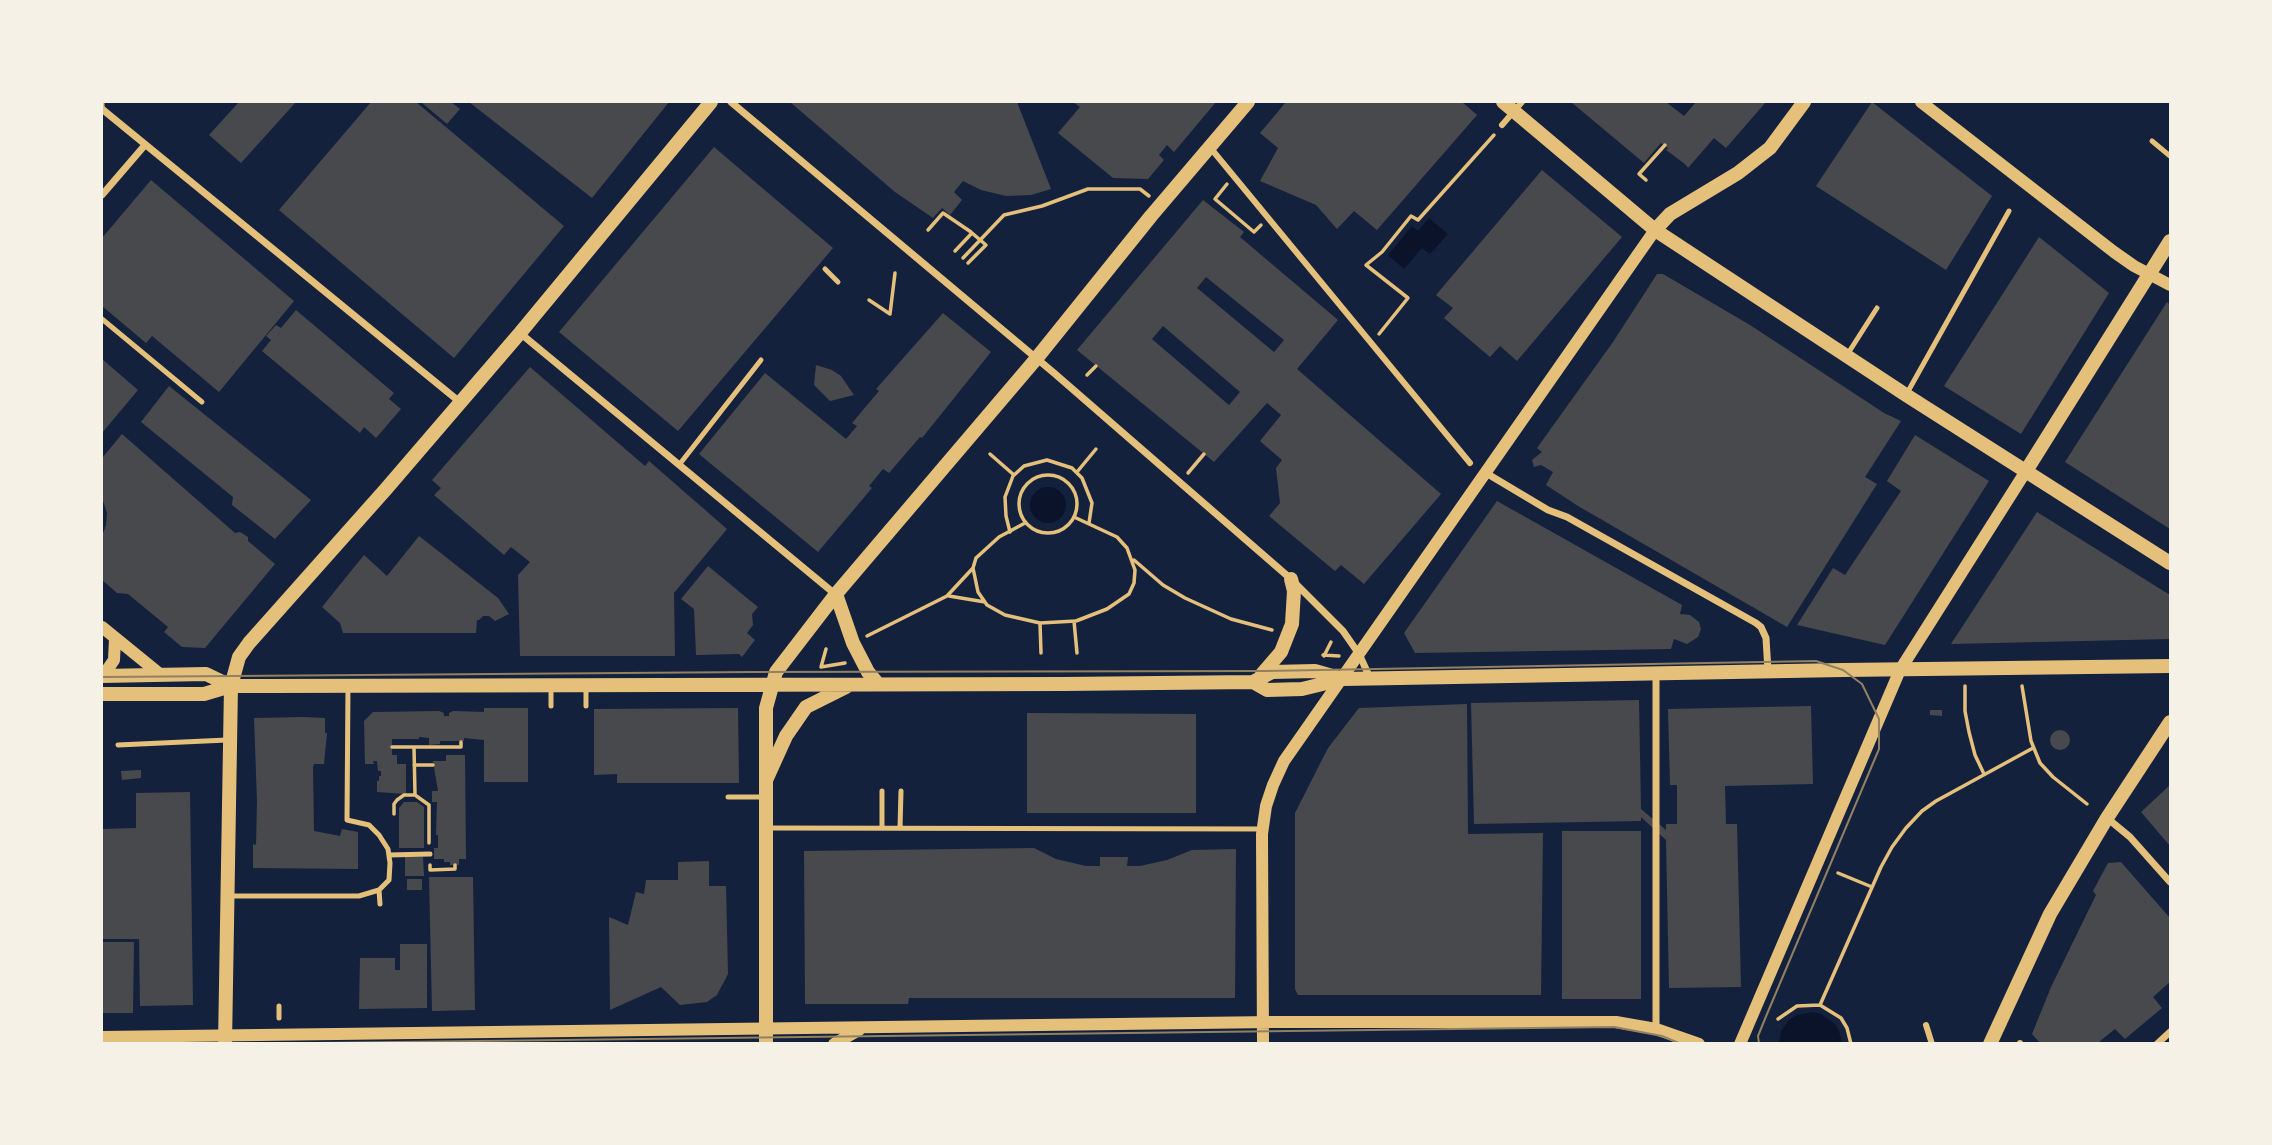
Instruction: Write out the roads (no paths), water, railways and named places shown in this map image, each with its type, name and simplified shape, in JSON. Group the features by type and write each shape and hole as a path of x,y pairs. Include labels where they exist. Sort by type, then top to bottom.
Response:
{"main road":[{"path":"226,1040 231,687 239,657 461,403 711,102"},
{"path":"766,1036 766,708 776,672 836,594 1036,359 1151,216 1248,102"},
{"path":"1503,102 1655,230 1906,396 2171,563"},
{"path":"1655,230 1670,214 1738,173 1770,148 1804,102"},
{"path":"2026,471 2171,241"},
{"path":"1253,682 1271,666 1285,642 1293,612 1294,592 1291,579"},
{"path":"836,594 853,643 877,684"},
{"path":"102,694 204,694 231,687 1253,682 1267,690 1302,689 1343,679 2171,666"},
{"path":"102,676 206,674 231,687"},
{"path":"765,789 786,736 806,707 851,684"},
{"path":"1990,1044 2050,914 2107,818 2171,722"}],"street":[{"path":"731,102 1036,359 1291,579 1343,631 1359,654 1371,679"},
{"path":"1502,125 1522,102"},
{"path":"1921,102 2114,251 2150,275 2171,285"},
{"path":"102,109 461,403"},
{"path":"102,195 145,145"},
{"path":"1213,151 1470,463"},
{"path":"1263,1044 1263,829 1266,807 1284,761 1655,230"},
{"path":"520,333 836,594"},
{"path":"1740,1044 1900,670 2026,471"},
{"path":"1486,472 1548,510 1567,517 1762,627 1766,638 1768,671"},
{"path":"102,627 143,658 161,676"},
{"path":"102,676 114,660 115,639"},
{"path":"1656,675 1656,1029"},
{"path":"2107,818 2130,837 2171,882"},
{"path":"102,1037 226,1040 766,1036 862,1028 1263,1022 1616,1022 1656,1029 1699,1044"},
{"path":"1926,1025 1931,1044"},
{"path":"834,1044 862,1028"},
{"path":"2157,1044 2171,1032"}],"lane":[{"path":"102,102 102,109"},
{"path":"1173,197 1256,102"},
{"path":"2152,141 2171,156"},
{"path":"1906,396 2008,211"},
{"path":"825,269 838,282"},
{"path":"1846,356 1877,308"},
{"path":"102,319 202,402"},
{"path":"679,465 761,360"},
{"path":"228,896 359,896 379,890 389,880 388,855 379,835 369,825 347,820 348,686"},
{"path":"551,686 551,706"},
{"path":"586,686 586,706"},
{"path":"118,745 230,740"},
{"path":"729,797 765,789"},
{"path":"882,791 882,828"},
{"path":"900,828 901,791"},
{"path":"765,828 1263,829"},
{"path":"388,855 430,854"},
{"path":"379,890 380,904"},
{"path":"279,1006 279,1018"}],"water":[{"path":"1429,218 1448,234 1430,254 1422,248 1404,269 1388,255 1412,226 1418,231"},
{"path":"1048,487 1061,492 1066,505 1061,518 1048,523 1035,518 1030,505 1035,492"},
{"path":"1813,1012 1835,1024 1842,1043 1779,1043 1781,1031 1789,1020 1797,1015"}],"tram line":[{"path":"102,677 1265,671 1816,661 1843,670 1862,684 1879,719 1879,749 1758,1036 1759,1044"},
{"path":"235,1044 1614,1027 1662,1036 1681,1044"}]}
